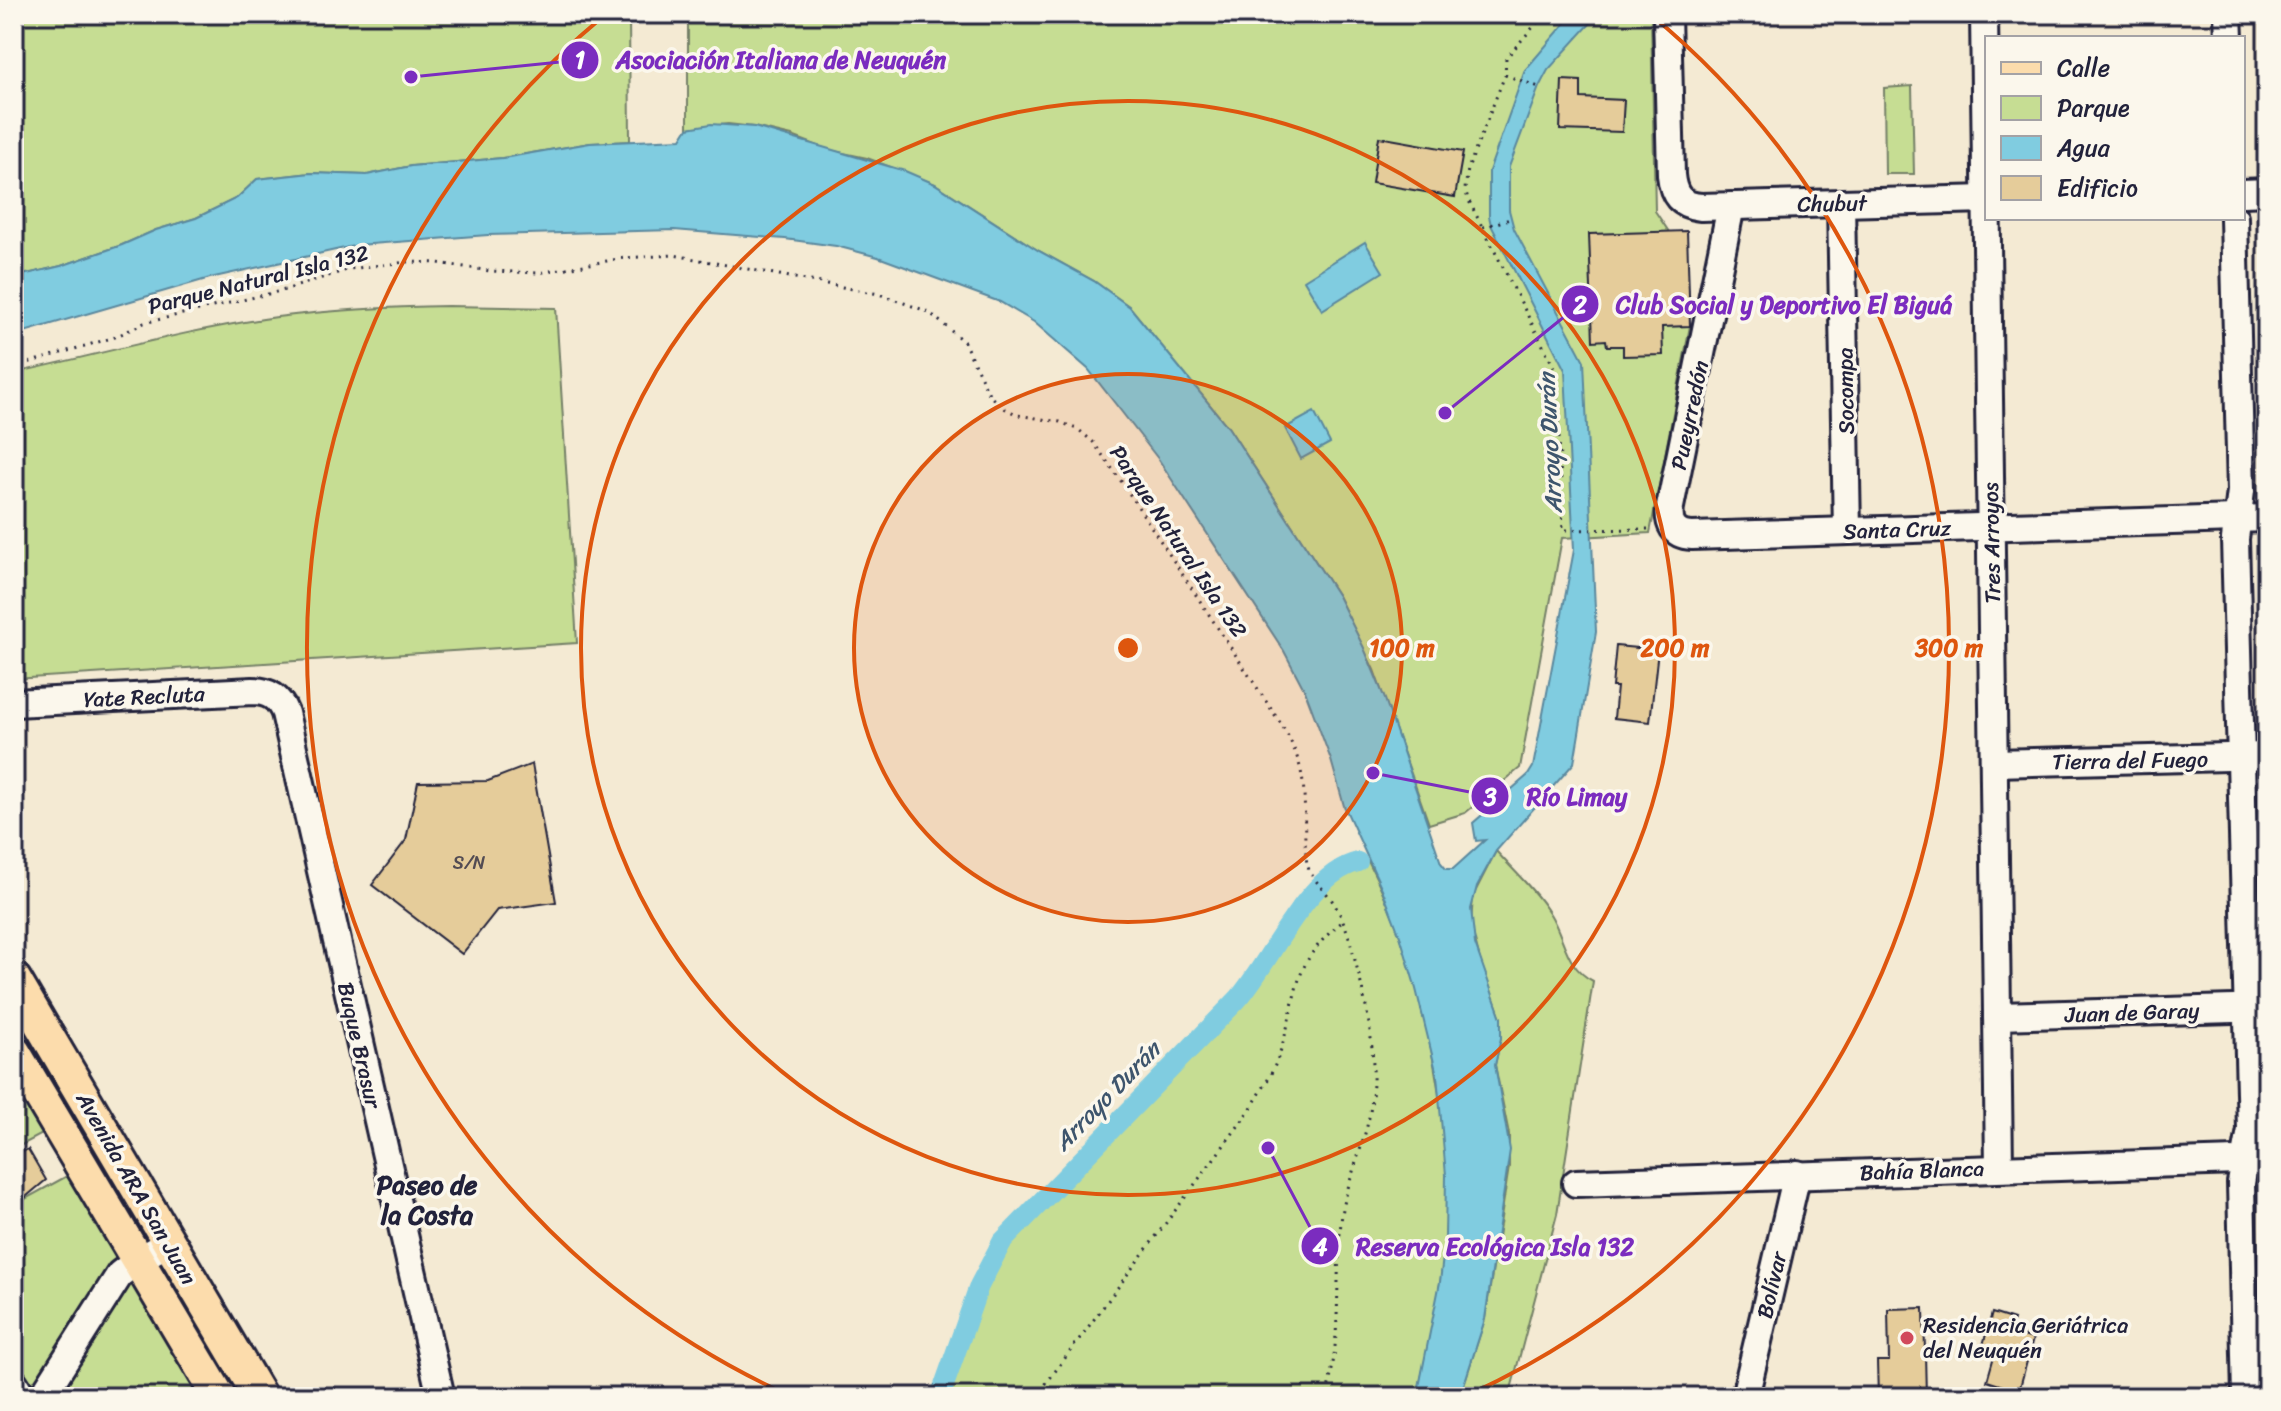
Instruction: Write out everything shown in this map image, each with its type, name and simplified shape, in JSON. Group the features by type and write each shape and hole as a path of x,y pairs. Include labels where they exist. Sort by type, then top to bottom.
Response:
{"main road":[{"name":"Avenida ARA San Juan","path":"14,979 260,1397"},
{"name":"Avenida ARA San Juan","path":"14,1052 219,1397"}],"street":[{"name":"Chubut","path":"1667,14 1671,175 1674,193 1679,200 1693,206 1731,206 1985,199"},
{"name":"Tres Arroyos","path":"1984,14 1985,76"},
{"path":"2228,14 2229,36"},
{"path":"2245,193 2267,192"},
{"name":"Socompa","path":"1841,203 1847,531"},
{"name":"Pueyrredón","path":"1673,529 1670,507 1731,206"},
{"name":"Tres Arroyos","path":"1987,220 1999,1167"},
{"path":"2234,220 2241,491 2235,539 2254,757 2257,1008 2251,1130 2257,1161 2241,1191 2246,1397"},
{"name":"Santa Cruz","path":"1673,529 1692,536 2267,518"},
{"name":"Yate Recluta","path":"14,703 253,691 273,696"},
{"name":"Buque Brasur","path":"273,696 285,713 441,1397"},
{"name":"Tierra del Fuego","path":"1994,763 2254,757"},
{"name":"Juan de Garay","path":"1997,1016 2257,1008"},
{"name":"Bahía Blanca","path":"1576,1183 2257,1161"},
{"name":"Bolívar","path":"1745,1397 1797,1174"},
{"path":"42,1397 116,1280 138,1260 169,1242"},
{"path":"14,1383 23,1397"}],"path":[{"path":"1543,16 1506,58 1505,75 1471,159 1466,179 1468,199 1553,362 1557,379 1563,530 1673,529"},
{"path":"1505,75 1539,87"},
{"path":"1483,227 1510,219"},
{"name":"Parque Natural Isla 132","path":"14,367 115,337 164,317 259,296 350,269 406,262 538,273 624,258 674,255 864,291 903,301 929,312 964,342 990,396 1002,407 1018,415 1060,422 1079,430 1093,442 1299,758 1305,787 1306,854 1310,873 1332,901 1352,948 1371,1042 1374,1082 1367,1125 1344,1201 1339,1251 1337,1340 1326,1397"},
{"path":"1036,1397 1248,1113 1268,1081 1280,1053 1296,983 1307,959 1324,937 1343,921"}],"green space":[{"path":"14,14 629,14 630,141 590,143 502,158 411,166 367,175 311,173 257,179 237,198 196,218 61,266 14,277"},
{"path":"688,14 1651,14 1655,211 1669,232 1690,326 1650,533 1562,538 1520,768 1465,813 1429,824 1374,670 1338,596 1228,427 1130,307 1094,281 1039,251 935,184 867,158 754,127 728,124 688,128"},
{"path":"1912,86 1914,174 1885,174 1884,88"},
{"path":"448,306 556,308 577,643 14,679 14,373 244,322 341,311"},
{"path":"1496,851 1532,889 1555,923 1571,960 1593,981 1557,1214 1509,1397 1460,1397 1485,1319 1509,1167 1509,1134 1495,1065 1501,1038 1501,1018 1471,925 1473,896"},
{"path":"1368,861 1387,903 1419,997 1439,1096 1444,1145 1447,1194 1443,1261 1417,1397 940,1397 979,1286 1002,1242 1238,999 1299,910 1325,879 1345,865"},
{"path":"14,1069 123,1252 35,1396 14,1363 14,1205 69,1175 44,1133 14,1149"},
{"path":"130,1279 210,1397 52,1397"}],"water":[{"path":"1573,14 1599,14 1548,70 1539,87 1509,167 1509,210 1514,229 1584,361 1596,632 1574,763 1496,851 1477,886 1471,909 1475,944 1501,1018 1501,1038 1495,1065 1510,1150 1485,1319 1460,1397 1417,1397 1440,1282 1445,1240 1446,1175 1437,1075 1401,939 1344,806 1331,760 1305,691 1284,651 1159,460 1088,369 1034,322 1000,302 878,257 836,246 674,230 488,235 358,245 210,278 14,335 14,277 61,266 196,218 237,198 257,179 311,173 367,175 411,166 503,158 590,143 681,139 688,128 711,124 754,127 905,171 935,184 1039,251 1094,281 1130,307 1228,427 1338,596 1385,699 1441,863 1446,869 1453,869 1485,840 1476,841 1473,823 1528,775 1533,767 1574,550 1565,370 1489,216 1489,171 1525,70"},
{"path":"1365,242 1383,272 1322,310 1304,280"},
{"path":"1314,412 1330,443 1301,459 1285,428"}],"building":[{"path":"1562,80 1581,81 1581,98 1624,100 1622,132 1560,130"},
{"path":"1379,137 1463,152 1455,197 1372,183"},
{"path":"1687,231 1690,326 1662,327 1663,355 1623,356 1623,346 1607,346 1606,340 1593,341 1589,234"},
{"path":"1616,646 1658,650 1650,722 1614,718 1617,687 1612,687"},
{"path":"532,764 556,902 497,910 462,954 372,885 406,840 418,782 488,781"},
{"path":"28,1149 46,1180 21,1201 14,1186 14,1157"},
{"name":"Residencia Geriátrica del Neuquén","path":"1924,1308 1926,1397 1878,1397 1877,1361 1889,1361 1888,1309"},
{"path":"1992,1313 2014,1320 2010,1332 2033,1339 2019,1391 1987,1381 1996,1349 1983,1345"}],"waterway":[{"name":"Arroyo Durán","path":"940,1397 979,1286 1002,1242 1238,999 1307,900 1340,870 1358,862"}],"place":[{"name":"Asociación Italiana de Neuquén","path":"411,77"},
{"name":"Club Social y Deportivo El Biguá","path":"1445,413"},
{"name":"Río Limay","path":"1373,773"},
{"name":"Reserva Ecológica Isla 132","path":"1268,1148"},
{"name":"Residencia Geriátrica del Neuquén","path":"1907,1338"}],"district":[{"name":"Paseo de la Costa","path":"427,1200"}]}
